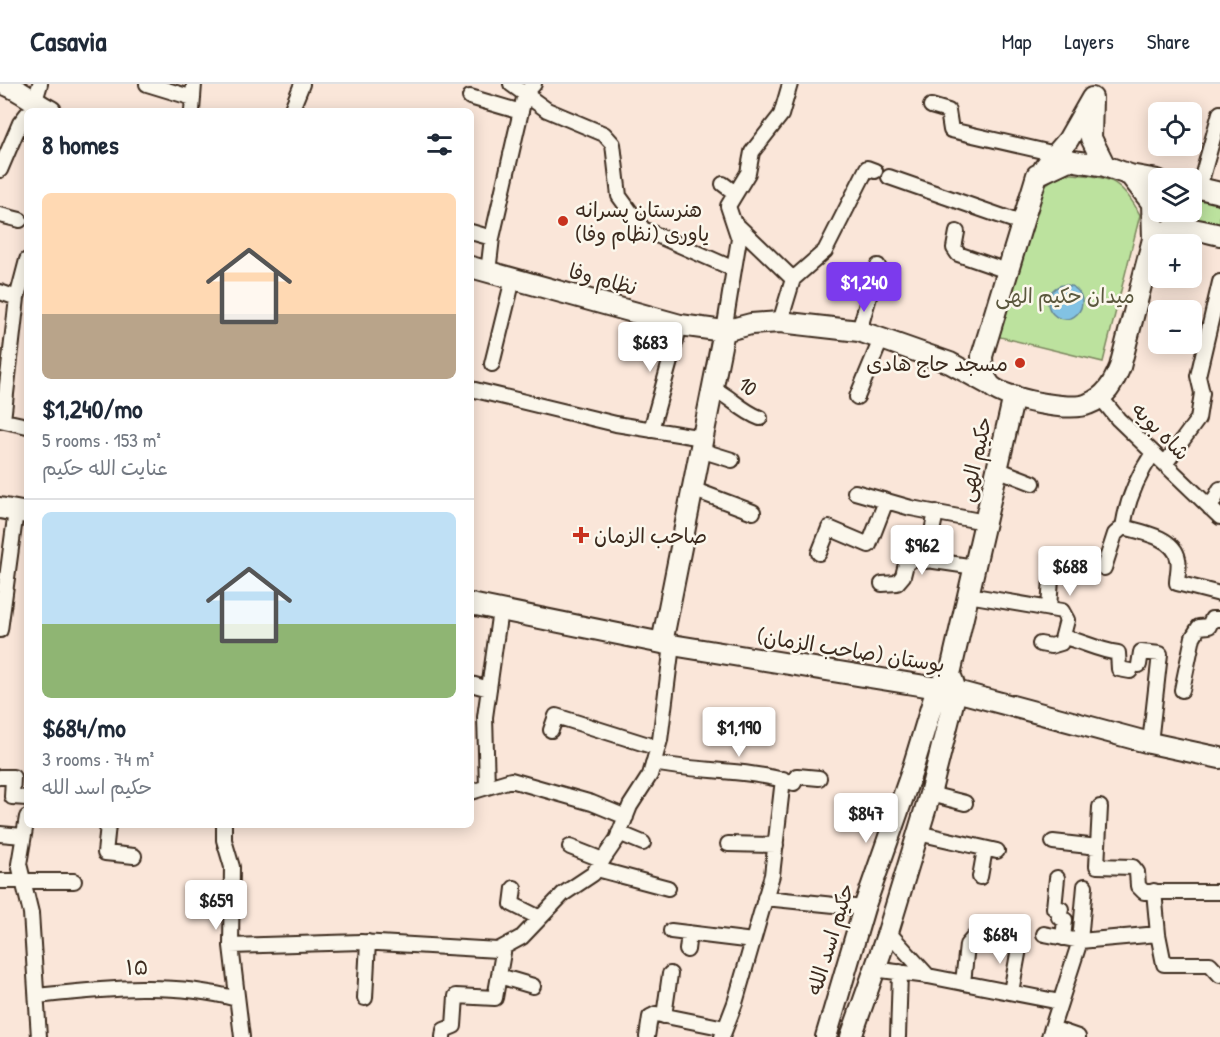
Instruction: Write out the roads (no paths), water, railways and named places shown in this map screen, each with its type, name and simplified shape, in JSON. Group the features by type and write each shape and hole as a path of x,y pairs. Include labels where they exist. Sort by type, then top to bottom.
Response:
{"main road":[{"path":"4,84 21,90 34,108"},
{"path":"990,385 983,371 982,356 1037,176 1068,140 1094,91"},
{"path":"1094,91 1091,138 1105,166"},
{"path":"1037,176 1069,160 1105,166 1130,175 1148,178"},
{"path":"1130,175 1152,203 1153,234"},
{"path":"1202,189 1220,193"},
{"path":"1159,234 1178,222"},
{"path":"1190,222 1220,235"},
{"path":"667,644 692,489 724,331 751,324 780,322 859,331 882,337 950,363 1001,393 1070,408 1086,405 1101,398 1113,384 1120,367 1148,258"},
{"name":"نظام وفا","path":"480,270 680,325 724,331"},
{"name":"حکیم الهی","path":"948,684 1014,396"},
{"name":"بوستان (صاحب الزمان)","path":"474,605 667,644 948,684 1150,743 1220,758"},
{"path":"851,1037 873,969 888,932 932,787 948,684"},
{"name":"حکیم اسد الله","path":"826,1037 864,908 911,774 948,684"},
{"path":"911,774 932,787"}],"street":[{"path":"36,108 40,84"},
{"path":"147,84 193,98"},
{"path":"292,108 302,84"},
{"path":"512,84 530,89 547,110 604,134 613,144 619,196 643,229 734,269"},
{"path":"724,331 739,239 728,206 748,172 752,152 781,115 790,84"},
{"path":"480,270 492,238 521,112 530,89"},
{"path":"470,98 521,112"},
{"path":"931,106 948,111 951,130 1056,154"},
{"path":"1201,168 1220,113"},
{"path":"0,170 4,146 24,124"},
{"path":"780,322 793,279 825,251 867,168 875,171"},
{"path":"889,177 1021,223"},
{"path":"723,184 735,193"},
{"path":"0,215 20,220"},
{"path":"734,222 793,279"},
{"path":"957,232 954,248 958,254 1007,271"},
{"path":"474,233 492,238"},
{"path":"859,331 878,266"},
{"path":"24,271 17,298 1,420 24,425"},
{"path":"492,364 513,279"},
{"path":"1165,464 1198,419 1202,393 1198,376 1220,282"},
{"path":"0,292 17,298"},
{"path":"651,430 680,325"},
{"path":"856,397 882,337"},
{"name":"10","path":"712,388 730,398 743,411 760,418"},
{"path":"474,390 616,424 651,430 701,444 732,460"},
{"name":"شاه بویه","path":"1101,398 1153,453 1215,512"},
{"path":"1104,568 1115,534 1124,527 1142,470 1153,453"},
{"path":"997,469 1034,483"},
{"path":"692,489 753,512"},
{"path":"1215,512 1220,489"},
{"path":"855,492 936,513 985,522"},
{"path":"1117,494 1131,501"},
{"path":"819,553 829,528 869,545 886,501"},
{"path":"0,630 14,511"},
{"path":"926,561 936,513"},
{"path":"1124,527 1153,535 1173,548 1178,559 1177,583 1220,594"},
{"path":"882,584 897,583 903,576 906,564 914,558 975,567"},
{"path":"1049,609 1052,578"},
{"path":"968,595 1062,611 1067,620 1061,643 1051,646 1040,644"},
{"path":"487,787 485,717 500,610"},
{"path":"1182,690 1193,637 1199,627 1209,626 1212,619 1220,619"},
{"path":"1063,637 1079,640 1089,647 1118,653 1119,669 1135,668 1141,652 1160,654 1150,743"},
{"path":"231,946 368,942 498,950 522,937 563,894 593,874 619,833 650,775 658,748 667,644"},
{"path":"474,685 489,689"},
{"path":"551,729 556,716 658,748"},
{"path":"653,763 783,779 794,783 797,776 819,778"},
{"path":"0,777 13,777 12,797 24,798"},
{"path":"647,1037 650,1017 656,1014 724,1033 772,875 783,779"},
{"path":"474,791 511,780 529,783 592,802 626,817"},
{"path":"932,787 966,803"},
{"path":"1100,807 1097,866 1133,867 1137,872 1138,886 1144,891 1220,892"},
{"path":"25,828 19,864 21,880 31,913 39,1037"},
{"path":"108,828 105,853 134,856"},
{"path":"224,828 224,840 232,867 231,946 242,1037"},
{"path":"619,833 643,843"},
{"path":"918,833 991,850 980,877"},
{"path":"0,834 23,836"},
{"path":"1053,842 1098,847"},
{"path":"728,844 776,845"},
{"path":"570,848 600,864 668,888"},
{"path":"1057,878 1054,908 1061,909 1059,917 1065,920 1063,938"},
{"path":"0,881 74,881"},
{"path":"1078,1037 1051,1032 1080,941 1085,886"},
{"path":"514,888 512,904 540,918"},
{"path":"1154,891 1158,934 1164,964 1210,964 1220,975"},
{"path":"765,898 864,908"},
{"path":"671,930 753,941"},
{"path":"888,932 928,976"},
{"path":"687,950 688,933"},
{"path":"1044,934 1080,941 1158,934"},
{"path":"963,983 967,945 975,936"},
{"path":"365,998 368,942"},
{"path":"1011,992 1020,943"},
{"path":"443,1037 444,1030 454,1026 456,996 495,998 504,947"},
{"path":"873,969 928,976 1060,1002"},
{"path":"898,1037 900,972"},
{"path":"664,1016 670,974"},
{"path":"499,976 533,986"},
{"name":"۱۵","path":"37,996 150,987 211,992 237,999"}],"water":[{"path":"1065,285 1077,290 1082,302 1077,314 1065,319 1053,314 1048,302 1053,290"}],"place":[{"name":"هنرستان پسرانه یاوری (نظام وفا)","path":"563,221"},
{"name":"مسجد حاج هادی","path":"1020,363"},
{"name":"صاحب الزمان","path":"581,535"}],"park label":[{"name":"میدان حکیم الهی","path":"1065,295"}]}
